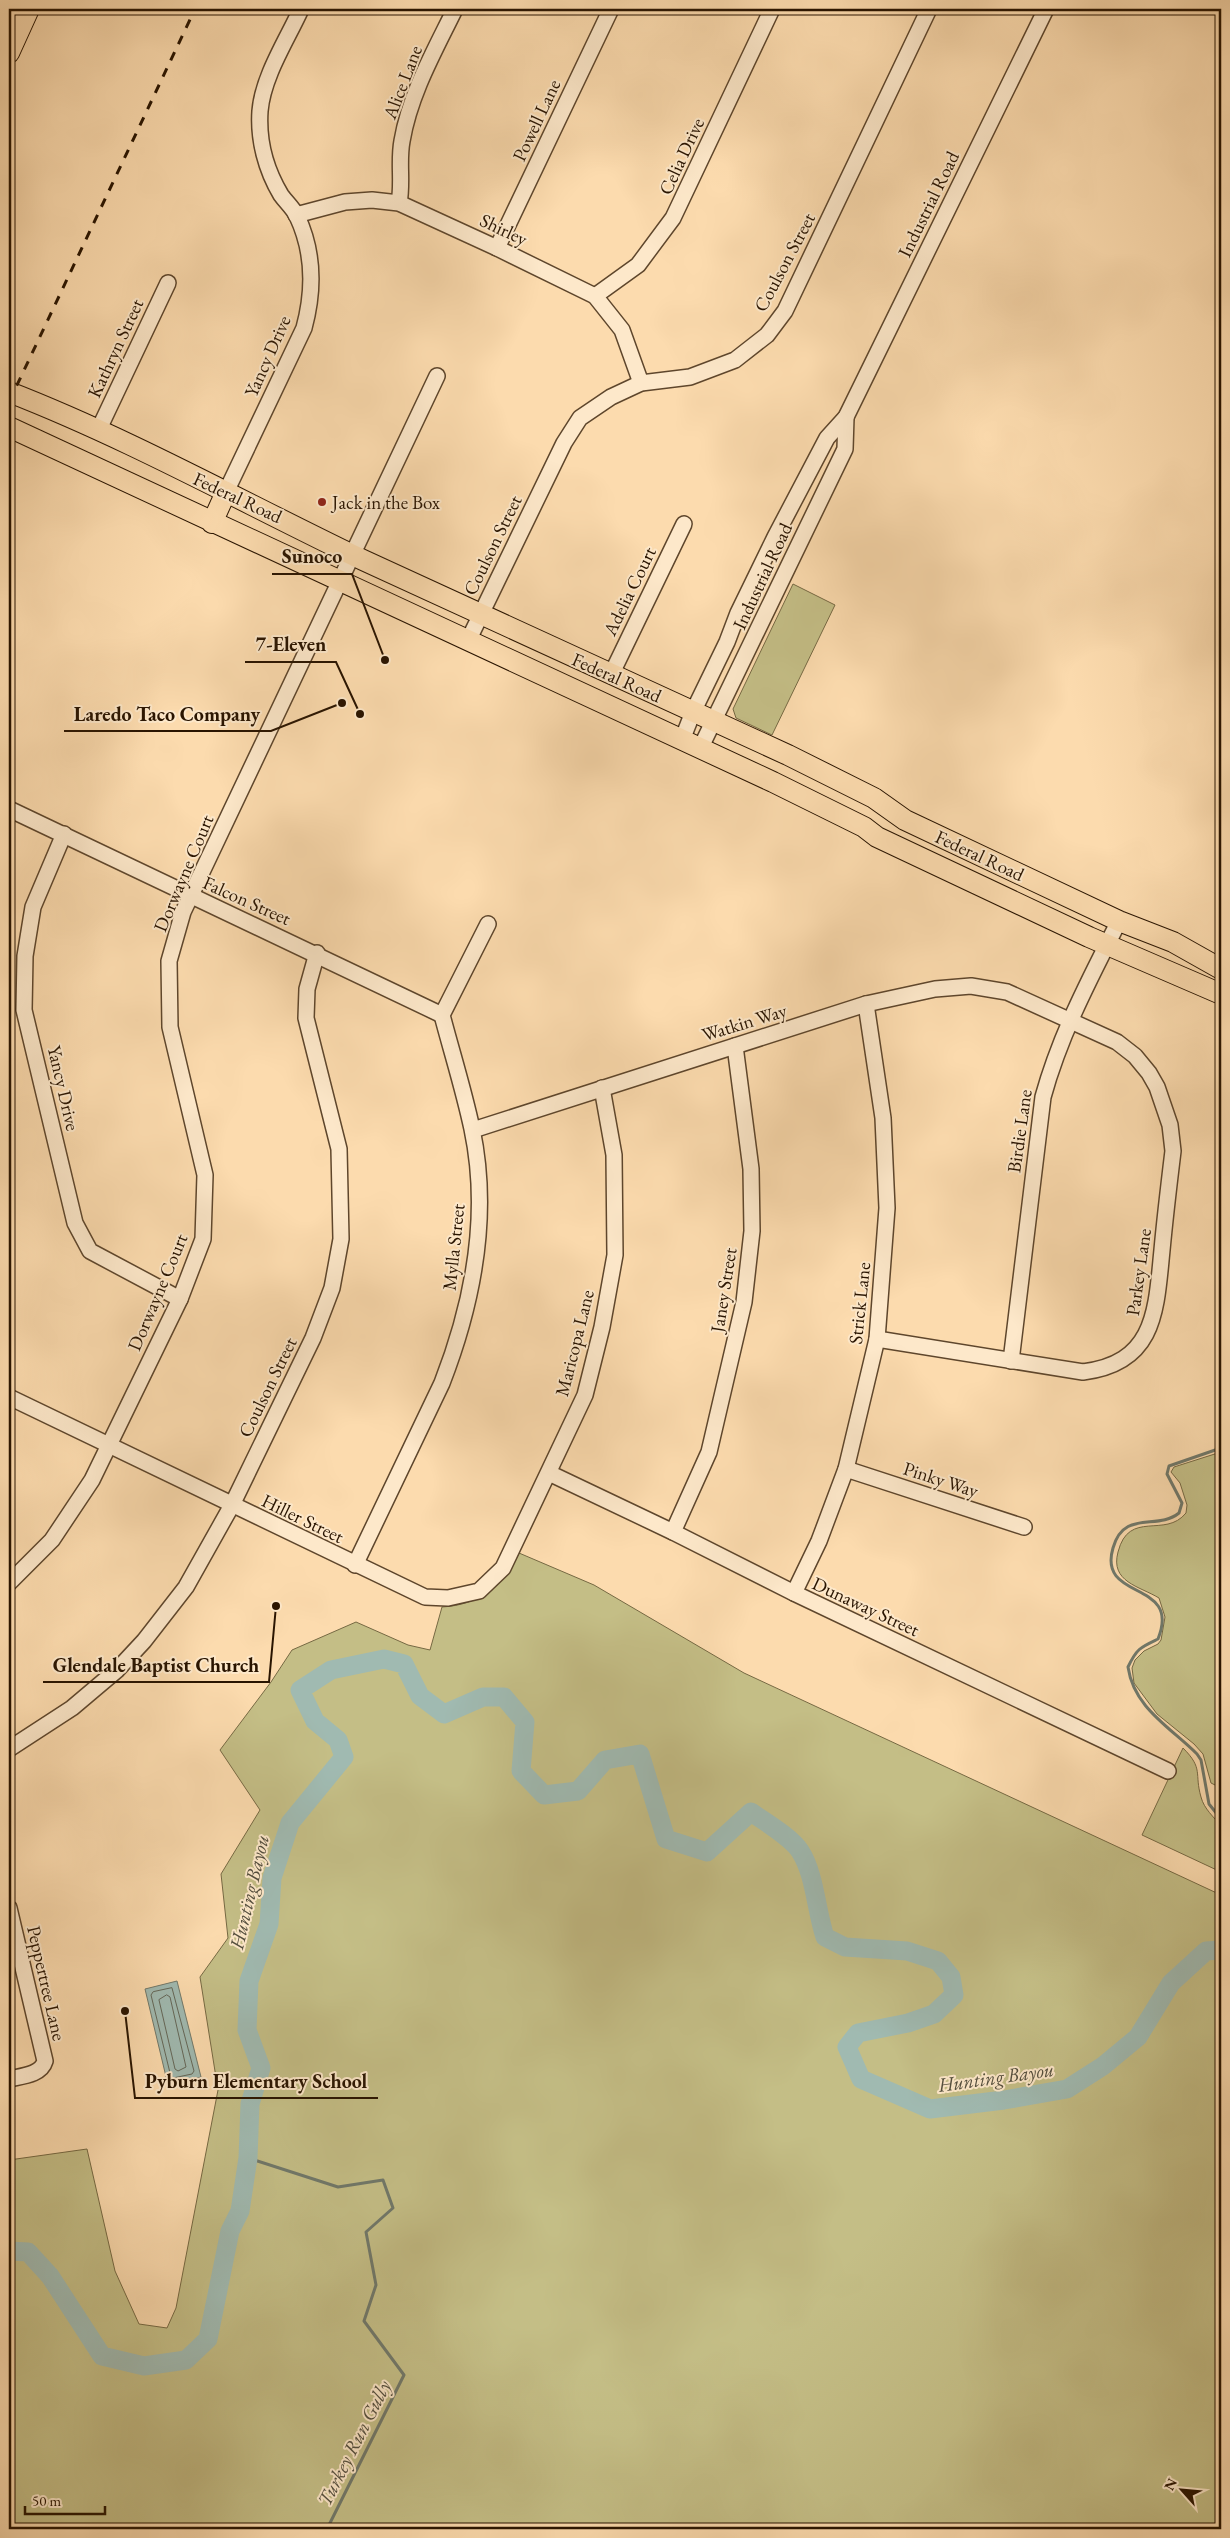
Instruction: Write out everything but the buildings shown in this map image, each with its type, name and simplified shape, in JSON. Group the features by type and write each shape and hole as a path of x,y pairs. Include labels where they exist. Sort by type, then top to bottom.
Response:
{"main road":[{"path":"9,53 29,9"},
{"name":"Federal Road","path":"9,392 99,432 352,554 874,798 905,820 1119,921 1173,942 1221,969"},
{"name":"Federal Road","path":"9,427 212,523 340,580 773,782 908,851 1107,944 1221,994"},
{"path":"85,463 99,432"},
{"path":"212,523 226,492"},
{"path":"908,851 920,826"}],"street":[{"name":"Yancy Drive","path":"226,492 304,328 308,314 311,287 310,260 296,215 270,176 260,125 263,92 302,9"},
{"name":"Alice Lane","path":"399,203 402,185 400,162 402,143 412,101 455,9"},
{"name":"Powell Lane","path":"497,248 611,9"},
{"name":"Celia Drive","path":"595,296 638,265 673,218 772,9"},
{"name":"Coulson Street","path":"468,641 564,443 580,418 611,397 641,383 690,377 735,360 767,335 785,311 929,9"},
{"name":"Industrial Road","path":"691,744 693,712 775,537 827,438 846,417 1046,9"},
{"name":"Shirley","path":"296,215 344,202 372,200 399,203 497,248 595,296 622,330 641,383"},
{"name":"Kathryn Street","path":"99,432 168,283"},
{"name":"Dorwayne Court","path":"9,1583 29,1565 63,1524 92,1480 180,1299 203,1239 205,1175 170,1027 169,961 176,931 437,376"},
{"name":"Industrial Road","path":"691,744 714,722 845,449 846,417"},
{"name":"Adelia Court","path":"611,675 684,524"},
{"path":"775,537 797,548"},
{"name":"Falcon Street","path":"9,809 191,897 316,953 442,1015"},
{"name":"Yancy Drive","path":"64,834 32,907 25,956 24,1010 75,1223 90,1251 180,1299"},
{"name":"Birdie Lane","path":"1011,1361 1043,1097 1051,1067 1070,1019 1119,921"},
{"path":"442,1015 488,924"},
{"name":"Coulson Street","path":"9,1749 72,1708 116,1670 144,1641 186,1587 232,1506 313,1338 332,1288 341,1239 339,1149 306,1018 307,989 316,953"},
{"name":"Watkin Way","path":"473,1130 866,1004 935,989 971,986 1007,992 1031,1001"},
{"name":"Parkey Lane","path":"877,1339 1083,1372 1112,1366 1131,1354 1149,1329 1156,1310 1173,1151 1170,1125 1163,1101 1149,1073 1135,1056 1117,1042 1031,1001"},
{"name":"Strick Lane","path":"794,1593 819,1541 846,1469 877,1339 887,1208 883,1118 866,1004"},
{"name":"Mylla Street","path":"355,1565 442,1383 453,1354 474,1270 479,1214 479,1185 473,1130 442,1015"},
{"name":"Janey Street","path":"673,1532 709,1452 744,1302 752,1231 751,1169 735,1046"},
{"name":"Maricopa Lane","path":"484,1586 503,1568 585,1395 602,1328 615,1255 614,1155 602,1088"},
{"path":"9,1397 109,1447"},
{"name":"Hiller Street","path":"109,1447 425,1597 448,1598 479,1591 484,1586"},
{"name":"Pinky Way","path":"846,1469 1024,1527"},
{"name":"Dunaway Street","path":"549,1473 673,1532 794,1593 1168,1771"},
{"name":"Peppertree Lane","path":"9,1908 45,2061 43,2068 37,2072 9,2079"}],"shaded area":[{"path":"793,584 835,605 772,735 736,718 733,709"},
{"path":"1221,1452 1221,1788 1211,1783 1203,1754 1194,1744 1157,1714 1134,1683 1132,1668 1135,1660 1144,1651 1158,1644 1161,1640 1165,1617 1159,1598 1122,1577 1118,1570 1117,1562 1118,1552 1123,1539 1130,1531 1168,1524 1178,1520 1186,1513 1187,1505 1180,1483 1171,1472 1174,1467"},
{"path":"519,1553 594,1585 744,1673 1221,1895 1221,2529 9,2529 9,2160 87,2149 115,2271 139,2324 167,2328 176,2308 218,2090 200,1977 228,1938 221,1874 260,1810 220,1750 271,1682 292,1650 356,1622 408,1645 430,1650 442,1607 467,1602 488,1592 513,1565"},
{"path":"1183,1748 1190,1755 1196,1766 1202,1801 1221,1826 1221,1872 1142,1835"}],"water":[{"path":"177,1981 201,2077 168,2085 145,1989"}],"waterway":[{"path":"1221,1448 1169,1466 1167,1474 1182,1503 1179,1513 1161,1521 1142,1523 1125,1529 1118,1536 1113,1548 1111,1565 1117,1577 1150,1598 1159,1607 1162,1620 1158,1639 1147,1644 1134,1656 1128,1667 1132,1681 1145,1705 1201,1760 1209,1804 1221,1819"},
{"name":"Hunting Bayou","path":"9,2251 28,2252 50,2276 102,2356 144,2366 186,2360 208,2339 230,2231 240,2211 248,2158 250,2104 261,2068 247,2030 249,1981 269,1924 272,1878 290,1823 344,1757 338,1740 315,1721 300,1690 331,1670 384,1659 404,1664 420,1696 444,1714 483,1697 504,1697 525,1722 521,1771 544,1795 578,1791 605,1760 640,1754 666,1839 707,1852 751,1812 791,1840 800,1851 809,1870 825,1937 845,1947 907,1951 938,1961 951,1977 954,1995 934,2014 908,2023 858,2033 847,2047 861,2079 930,2109 1004,2100 1067,2089 1103,2066 1138,2037 1171,1983 1206,1951 1221,1950"},
{"name":"Turkey Run Gully","path":"248,2158 338,2187 383,2180 393,2208 366,2232 376,2285 364,2321 404,2375 327,2529"}],"railway":[{"path":"9,402 195,9"}],"place":[{"name":"Jack in the Box","path":"322,502"},
{"name":"Sunoco","path":"385,660"},
{"name":"Laredo Taco Company","path":"342,703"},
{"name":"7-Eleven","path":"360,714"},
{"name":"Glendale Baptist Church","path":"276,1606"},
{"name":"Pyburn Elementary School","path":"125,2011"}]}
